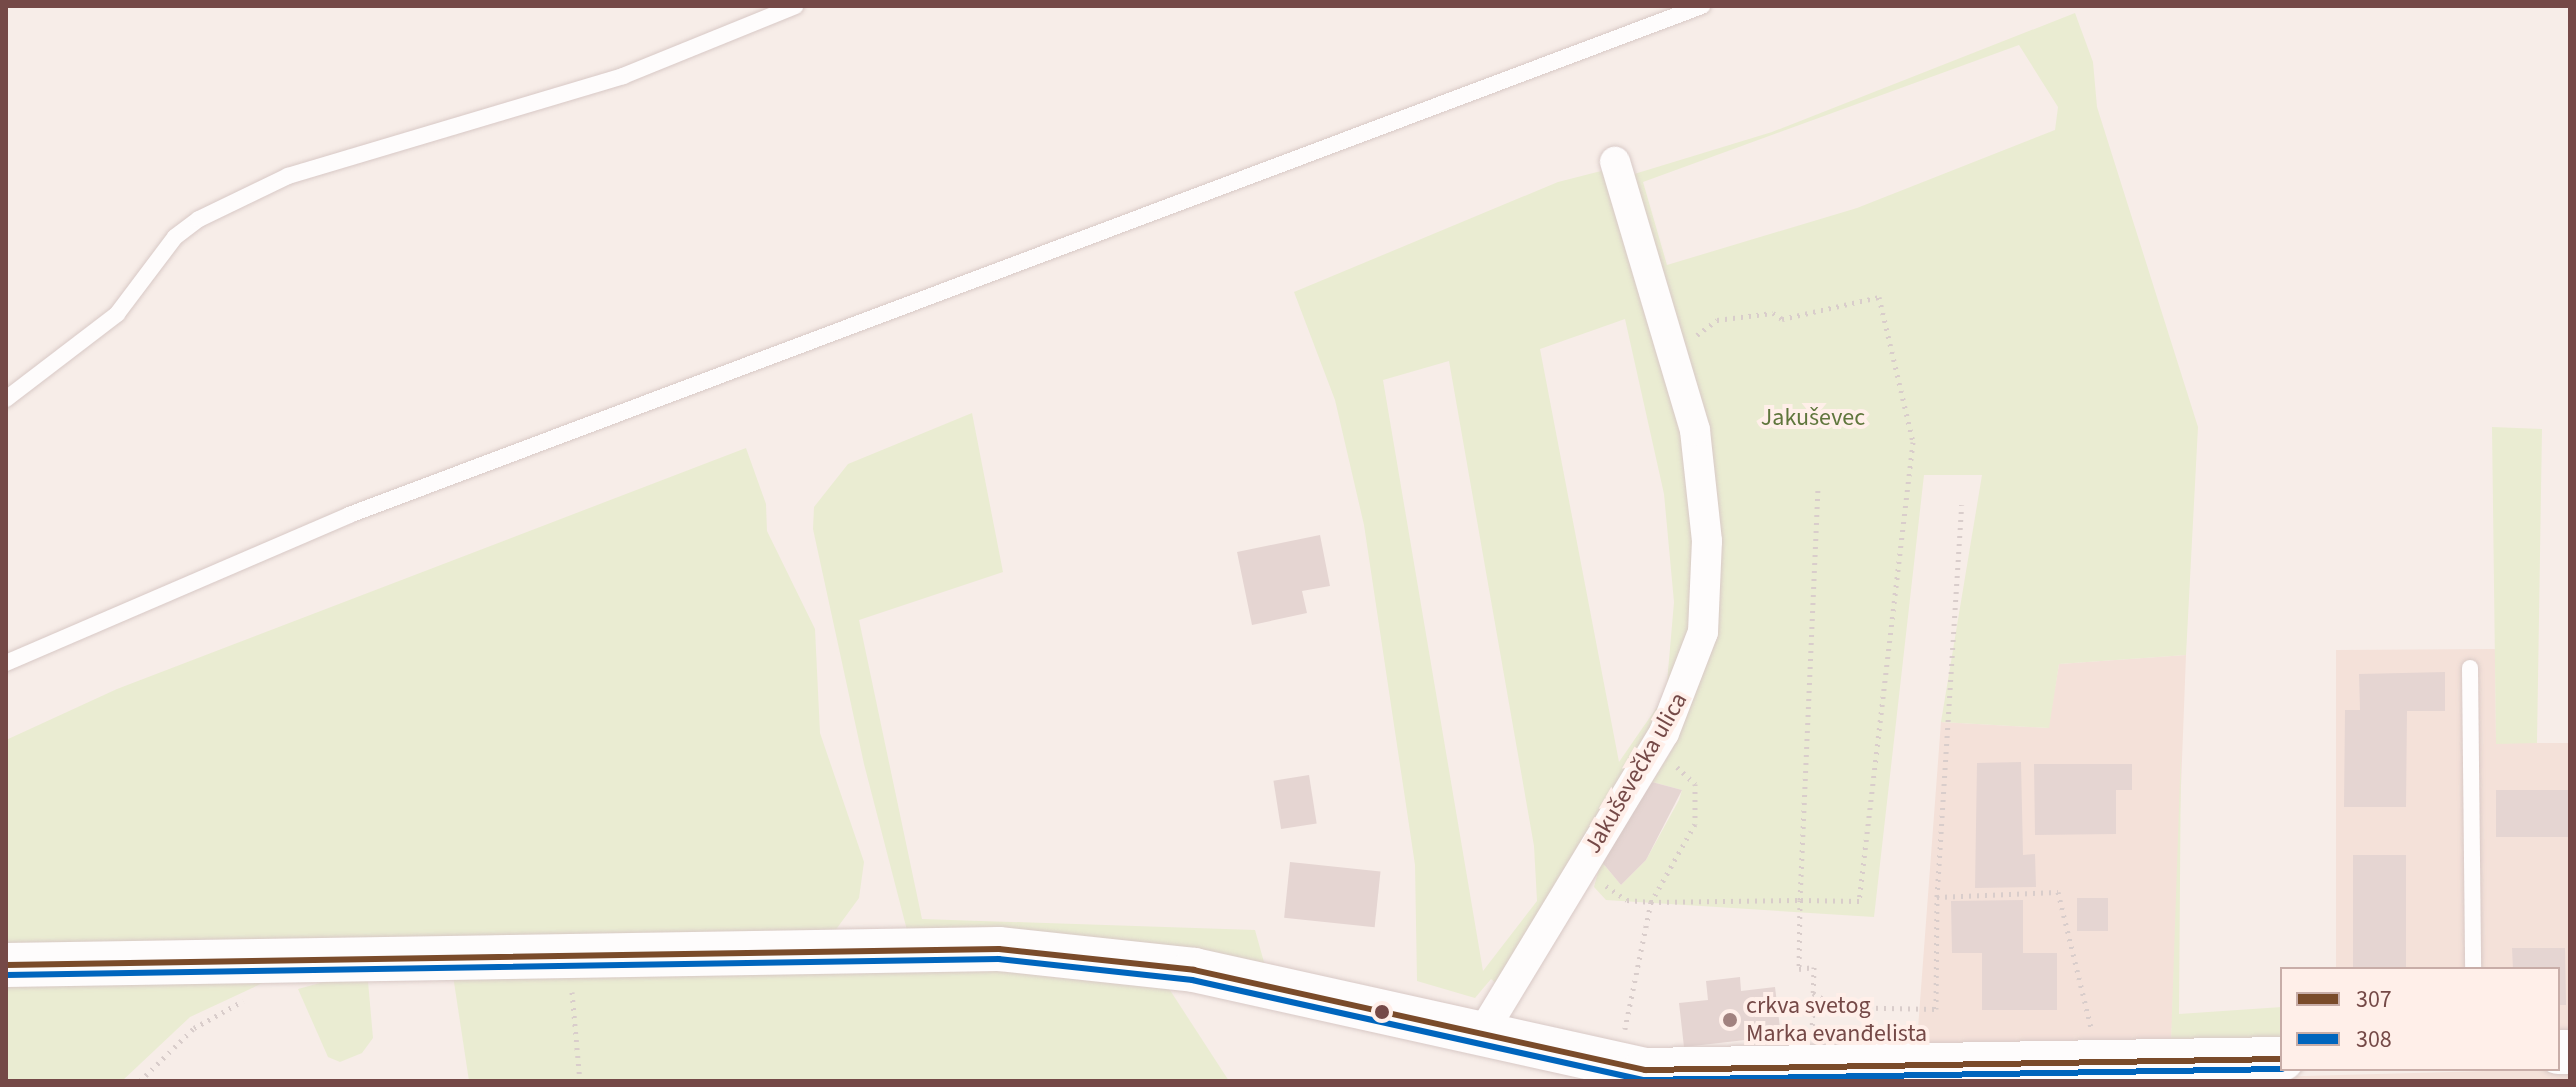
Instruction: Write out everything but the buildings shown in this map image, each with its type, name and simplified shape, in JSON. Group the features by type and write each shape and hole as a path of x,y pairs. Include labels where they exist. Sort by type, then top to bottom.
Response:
{"main road":[{"path":"6,965 999,949 1088,956 1194,970 1570,1058 1715,1072 2280,1059"}],"street":[{"name":"Jakuševečka ulica","path":"1481,1035 1660,755 1703,632 1705,496 1695,430 1615,162"}],"lane":[{"path":"6,399 117,314 175,237 199,219 288,176 623,76 795,6"},
{"path":"6,663 349,515 1702,6"},
{"path":"2470,668 2473,967"}],"path":[{"path":"1603,870 1604,885 1627,900 1859,901 1913,442 1879,297 1782,319 1773,313 1717,320 1693,337"},
{"path":"1811,1050 1814,967 1799,969 1818,487"},
{"path":"1813,993 1836,1007 1936,1009 1937,897 1962,505"},
{"path":"1623,1042 1651,902 1695,824 1695,784 1660,755"},
{"path":"1937,897 2058,892 2092,1034"},
{"path":"578,955 571,1000 580,1081"},
{"path":"140,1081 194,1028 248,997"}],"shaded area":[{"path":"2495,649 2496,743 2570,743 2570,1039 2560,1039 2560,967 2336,967 2336,650"},
{"path":"2186,655 2171,1049 1916,1055 1941,722 2048,728 2059,664"},
{"path":"2570,1063 2570,1081 2120,1081 2560,1071"}],"green space":[{"name":"Jakuševec","path":"2075,13 2093,62 2097,107 2198,427 2186,655 2059,664 2049,728 1941,722 1982,475 1924,475 1874,917 1606,900 1594,887 1601,861 1621,885 1646,860 1679,800 1682,790 1652,782 1672,750 1705,657 1682,347 1650,258 1631,175 1772,132","holes":["2019,45 2058,107 2055,130 1857,208 1667,265 1643,182"]},
{"path":"1605,170 1676,382 1700,592 1682,674 1498,985 1491,979 1475,998 1417,981 1415,865 1364,525 1335,400 1294,292 1558,182","holes":["1625,319 1664,494 1674,602 1666,694 1619,762 1540,349","1449,361 1534,846 1537,901 1483,971 1383,380"]},
{"path":"972,413 1003,572 859,620 922,919 1255,930 1267,973 909,938 864,764 813,529 814,507 848,464"},
{"path":"2492,427 2542,429 2537,743 2496,744"},
{"path":"746,448 766,504 767,531 815,629 820,733 864,862 859,898 829,939 6,951 6,740 117,689"},
{"path":"2181,748 2179,1014 2280,1007 2280,1039 2171,1042"},
{"path":"953,964 1166,984 1229,1081 469,1081 452,969"},
{"path":"367,970 373,1038 362,1053 340,1062 328,1057 298,989"},
{"path":"282,974 190,1017 122,1081 6,1081 6,977"}],"transit line":[{"name":"307","path":"6,965 999,949 1194,970 1645,1070 2280,1059"},
{"name":"308","path":"6,975 999,959 1192,980 1644,1080 2280,1069"}],"place":[{"name":"crkva svetog Marka evanđelista","path":"1730,1020"}]}
